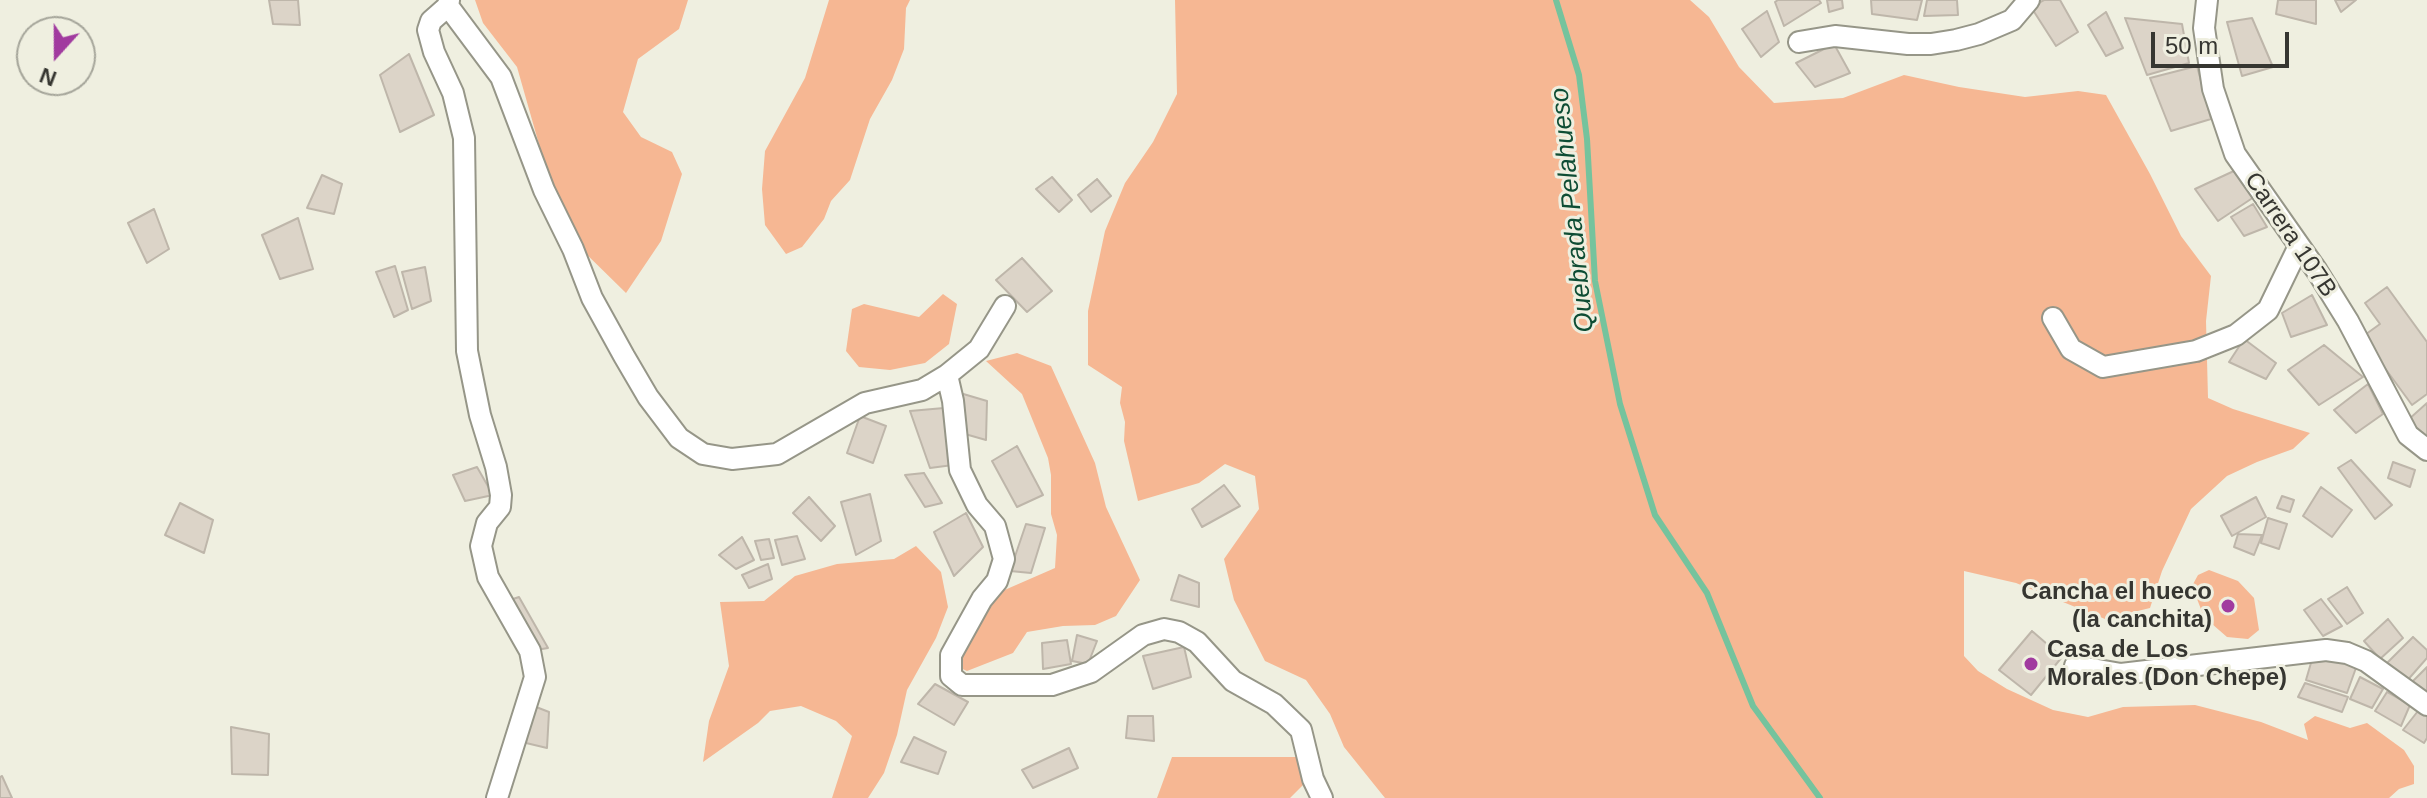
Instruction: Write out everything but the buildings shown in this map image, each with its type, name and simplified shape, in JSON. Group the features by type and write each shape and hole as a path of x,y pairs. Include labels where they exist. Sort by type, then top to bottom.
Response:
{"street":[{"path":"1799,42 1835,36 1908,44 1956,40 2012,20 2029,0"},
{"name":"Carrera 107B","path":"2207,0 2204,28 2213,89 2235,154 2348,321 2408,435 2427,450"},
{"path":"497,798 535,677 530,651 488,577 481,546 487,523 500,507 501,495 467,351 464,138 453,93 434,52 428,30 431,21 449,3 501,77 544,190 573,249 592,298 648,397 679,438 703,454 732,459 777,454 865,403 922,390 947,375 979,349 1005,306"},
{"path":"2053,318 2071,349 2103,367 2196,351 2236,335 2268,310 2299,246"},
{"path":"947,375 953,401 960,470 977,505 995,526 1004,559 997,581 982,599 951,655 951,676 962,685 1052,685 1091,672 1143,635 1164,629 1179,632 1197,642 1233,681 1274,704 1301,730 1313,779 1322,798"},
{"path":"2075,666 2121,674 2326,650 2347,653 2366,661 2427,705"}],"shaded area":[{"path":"475,0 688,0 679,29 638,59 623,112 641,137 672,152 682,174 661,241 626,293 574,242 558,211 517,67 483,23"},
{"path":"829,0 910,0 906,8 904,49 892,80 870,119 850,180 831,201 824,219 802,247 786,254 765,225 762,189 765,151 805,78"},
{"path":"1175,0 1690,0 1709,17 1739,67 1774,103 1843,98 1904,75 2025,97 2078,91 2106,95 2181,236 2211,276 2206,321 2208,398 2310,433 2293,449 2227,476 2191,509 2162,571 2150,608 2105,619 2016,583 1964,571 1964,656 1978,671 2007,689 2053,710 2088,717 2123,707 2195,705 2261,722 2308,740 2304,724 2315,716 2350,728 2367,723 2404,750 2414,766 2414,784 2399,789 2389,798 1385,798 1344,747 1330,714 1306,680 1265,661 1234,600 1224,559 1259,509 1255,476 1225,464 1199,483 1138,501 1124,441 1125,422 1120,403 1122,387 1088,365 1088,311 1105,231 1125,183 1153,142 1177,94"},
{"path":"943,294 957,304 949,344 925,363 890,370 859,367 846,351 852,309 864,304 919,317"},
{"path":"1017,353 1051,366 1095,463 1106,507 1140,580 1116,616 1095,625 1027,632 1013,653 967,671 956,666 961,640 1000,592 1055,568 1057,535 1051,514 1048,458 1022,394 986,361"},
{"path":"916,546 941,572 948,607 936,638 907,690 884,773 868,798 832,798 852,736 836,721 801,706 770,711 703,762 709,721 729,666 720,602 764,601 795,576 837,564 894,559"},
{"name":"Cancha el hueco (la canchita)","path":"2209,570 2238,581 2254,598 2259,630 2248,639 2227,637 2204,617 2192,586 2198,575"},
{"path":"1172,757 1301,757 1303,785 1290,798 1157,798"}],"waterway":[{"name":"Quebrada Pelahueso","path":"1556,0 1579,75 1587,139 1595,281 1620,404 1655,515 1707,593 1753,706 1820,798"}],"place":[{"name":"Cancha el hueco (la canchita)","path":"2228,606"},
{"name":"Casa de Los Morales (Don Chepe)","path":"2031,664"}]}
